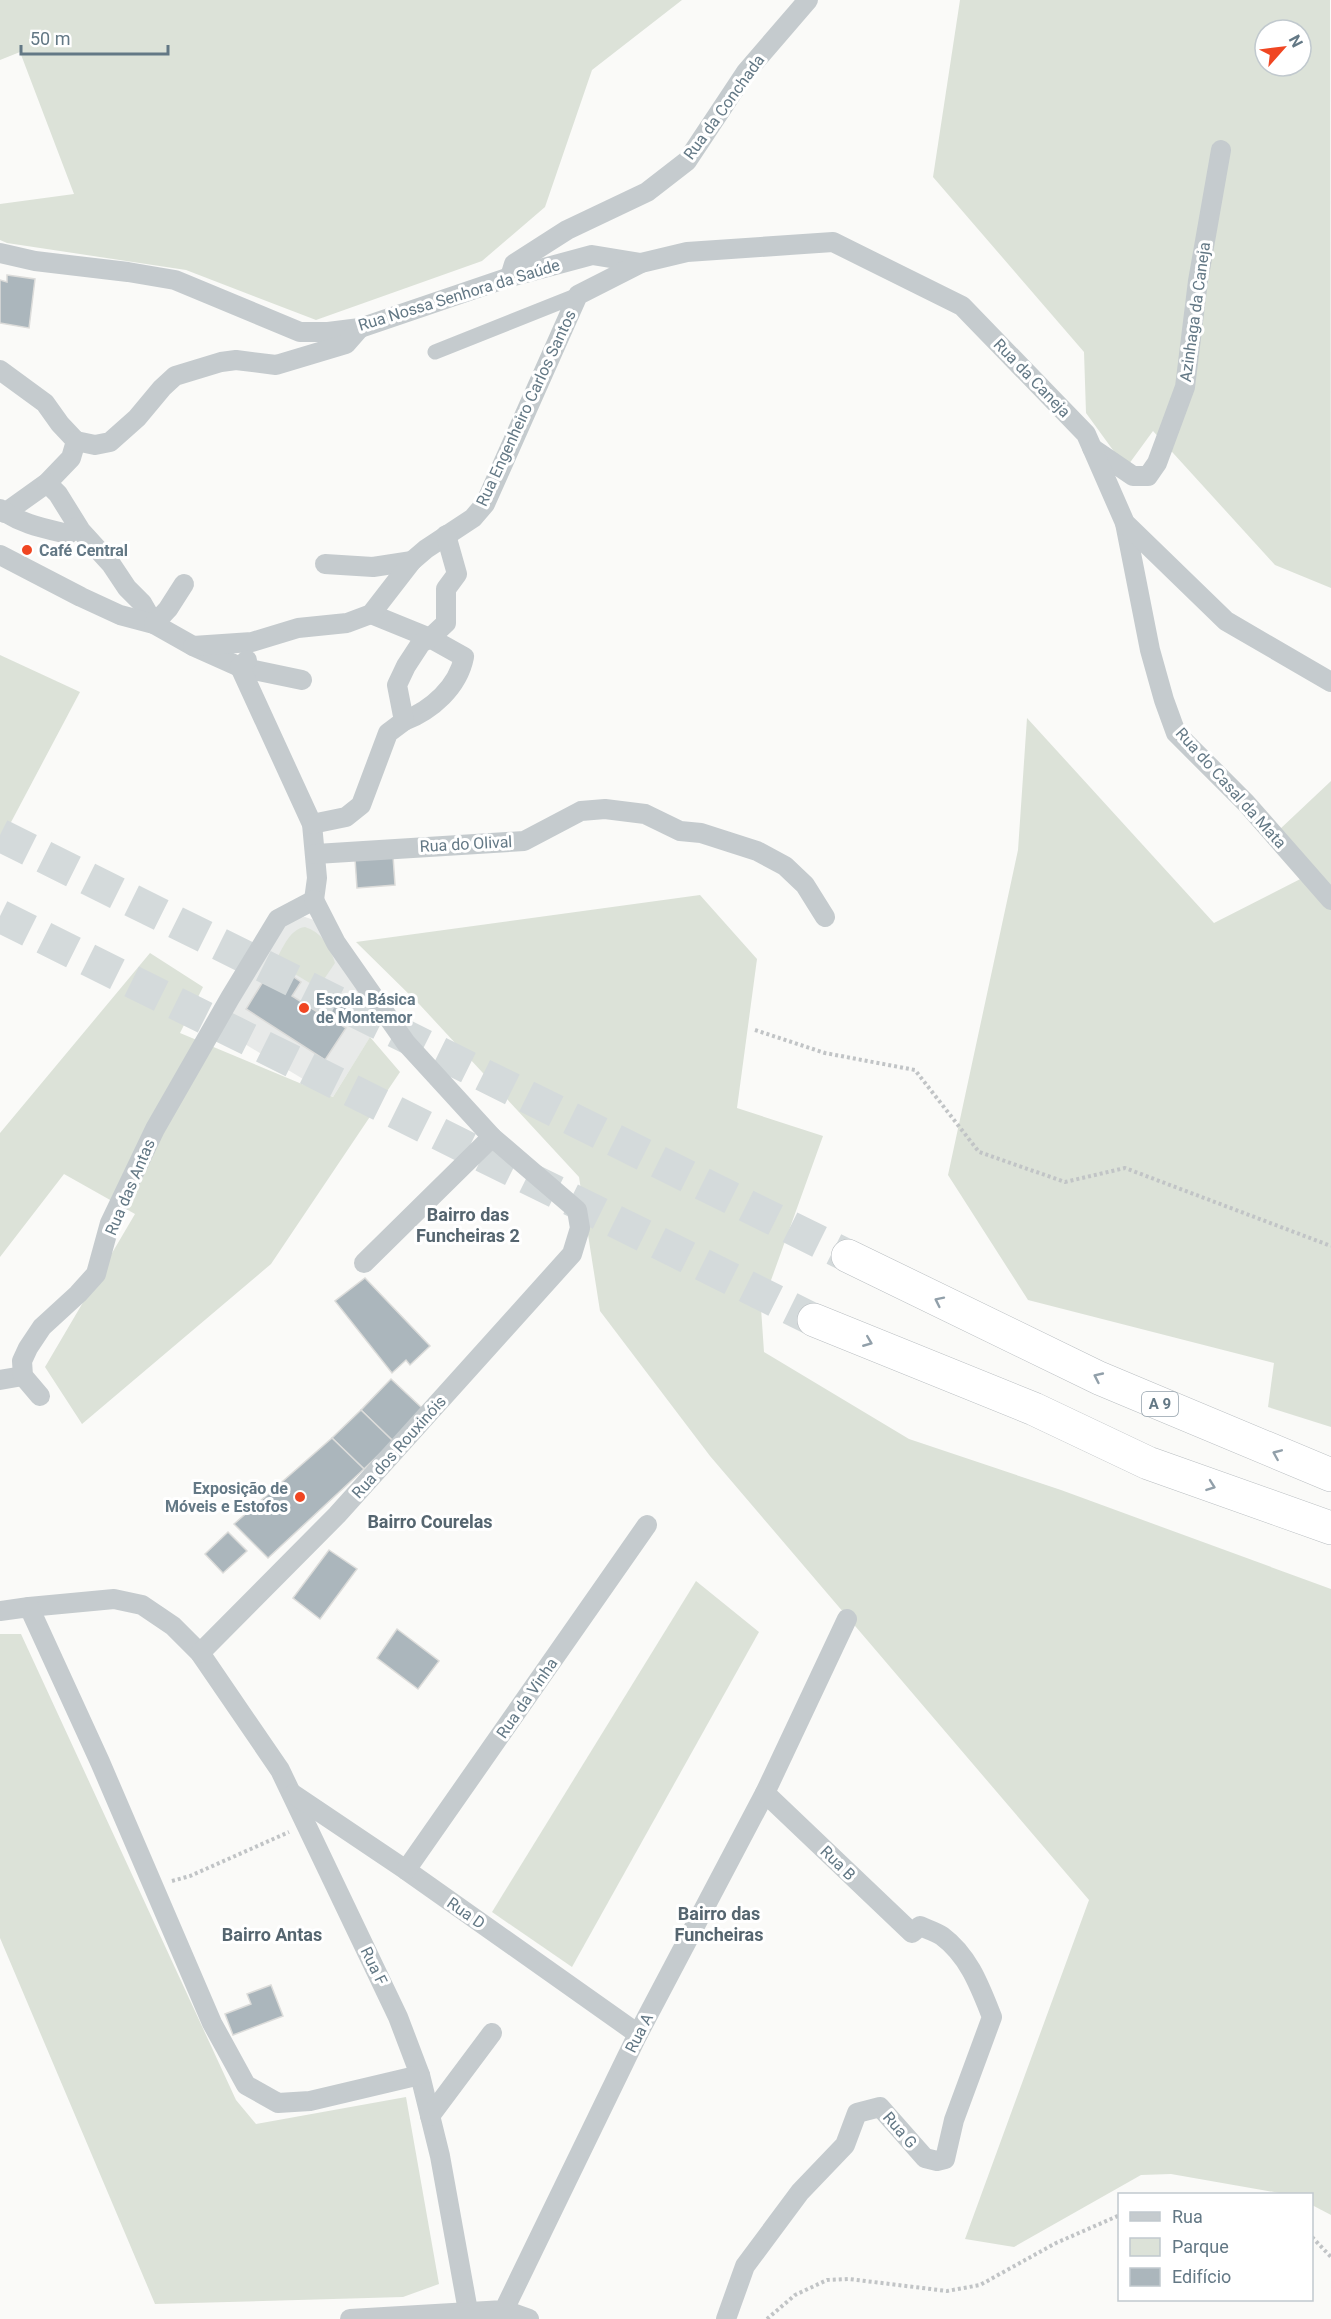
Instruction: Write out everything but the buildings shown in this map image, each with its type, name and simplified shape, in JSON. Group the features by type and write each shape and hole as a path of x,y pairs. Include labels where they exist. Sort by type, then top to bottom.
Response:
{"highway":[{"name":"A 9","path":"848,1256 1099,1377 1331,1475"},
{"path":"814,1320 1002,1398 1034,1409 1148,1463 1331,1528"},
{"path":"1002,1398 1074,1443 1161,1490 1238,1520 1331,1551"}],"street":[{"name":"Rua da Conchada","path":"510,277 514,264 567,230 647,192 687,161 746,72 808,0"},
{"name":"Azinhaga da Caneja","path":"1092,448 1133,476 1148,476 1156,463 1185,387 1198,281 1221,150"},
{"name":"Rua da Caneja","path":"641,263 687,252 833,242 962,306 1086,434 1125,523 1226,621 1331,682"},
{"name":"Rua Nossa Senhora da Saúde","path":"0,253 35,261 175,280 300,332 328,332 360,328 510,277 592,255 641,263"},
{"name":"Rua Engenheiro Carlos Santos","path":"370,614 412,561 473,518 485,504 578,295 641,263"},
{"path":"435,352 578,295"},
{"path":"0,370 45,403 76,441 95,444 110,442 137,418 162,387 175,376 221,362 236,360 276,364 346,344 360,328"},
{"path":"76,441 71,458 47,483 3,511 15,520 68,534 77,527"},
{"path":"47,483 58,494 77,527 142,603 154,624"},
{"name":"Rua do Casal da Mata","path":"1125,523 1150,650 1176,733 1246,803 1331,900"},
{"path":"404,721 397,685 421,643 446,623 446,589 457,574 446,535"},
{"path":"0,555 110,611 154,624 193,646 240,667 302,680"},
{"path":"325,564 374,567 412,561"},
{"path":"154,624 168,609 184,584"},
{"path":"193,646 252,642 298,628 347,623 370,614 430,638 464,657 458,678 446,691 423,714 404,721 388,733 361,805 346,817 312,824"},
{"path":"240,667 269,636"},
{"path":"240,667 312,824 316,854 315,900 336,943 406,1043 492,1137 364,1263"},
{"name":"Rua do Olival","path":"316,854 524,841 581,811 605,809 645,814 680,831 701,833 757,851 784,866 805,885 825,917"},
{"name":"Rua das Antas","path":"23,1376 22,1361 42,1327 96,1274 110,1223 155,1129 278,919 315,900"},
{"name":"Rua dos Rouxinóis","path":"200,1653 337,1515 572,1254 580,1228 578,1210 492,1137"},
{"path":"0,1380 23,1376 40,1396"},
{"name":"Rua da Vinha","path":"406,1870 647,1525"},
{"name":"Rua F","path":"0,1611 114,1599 142,1605 173,1626 200,1653 280,1770 398,2017 420,2075 440,2156 468,2311"},
{"path":"29,1607 64,1680 212,2023 246,2085 278,2103 310,2102 420,2075"},
{"name":"Rua A","path":"504,2310 638,2034 765,1793 847,1619"},
{"name":"Rua B","path":"765,1793 912,1933"},
{"name":"Rua D","path":"292,1794 406,1870 638,2034"},
{"name":"Rua G","path":"726,2319 745,2266 800,2192 845,2145 857,2114 880,2107 925,2158 937,2161 945,2158 954,2120 992,2017 978,1981 964,1959 941,1936 920,1926 912,1933"},
{"path":"430,2116 492,2033"},
{"path":"350,2319 504,2310 529,2319"}],"path":[{"path":"755,1030 825,1053 915,1070 979,1152 1065,1182 1125,1168 1331,1246"},
{"path":"153,1886 190,1876 306,1825"},
{"path":"767,2319 795,2295 827,2280 849,2279 947,2291 980,2285 1056,2243 1118,2215"},
{"path":"1313,2239 1331,2257"}],"shaded area":[{"name":"Escola Básica de Montemor","path":"305,917 320,922 382,1018 333,1097 223,1029 285,924 296,918"}],"green space":[{"path":"0,0 682,0 592,70 545,207 482,261 316,320 186,270 7,243 0,240 0,204 74,194 20,52 0,60"},
{"path":"960,0 1330,0 1331,588 1275,565 1153,431 1126,468 1086,413 1084,352 933,177"},
{"path":"0,655 80,692 0,843"},
{"path":"1027,718 1214,923 1316,871 1279,830 1331,781 1331,1427 1268,1407 1274,1363 1028,1300 948,1175 1018,850"},
{"path":"700,895 757,959 737,1108 823,1136 761,1308 764,1352 909,1439 1061,1490 1331,1589 1331,2215 1313,2206 1313,2193 1279,2193 1171,2174 1141,2175 1014,2247 965,2239 1089,1900 710,1456 600,1311 579,1177 420,1005 356,942"},
{"path":"305,927 316,932 324,940 335,963 318,988 275,962 290,936"},
{"path":"150,953 203,987 180,1033 333,1097 370,1037 400,1072 271,1264 82,1424 45,1367 135,1214 64,1174 0,1257 0,1133"},
{"path":"696,1581 759,1632 572,1967 492,1912"},
{"path":"0,1634 21,1634 236,2100 256,2124 406,2097 439,2284 403,2297 155,2304 0,1938"}],"tunnel":[{"path":"0,835 848,1256"},
{"path":"0,916 814,1320"}],"place":[{"name":"Café Central","path":"27,550"},
{"name":"Escola Básica de Montemor","path":"304,1008"},
{"name":"Exposição de Móveis e Estofos","path":"300,1497"}],"district":[{"name":"Bairro das Funcheiras 2","path":"468,1224"},
{"name":"Bairro Courelas","path":"430,1521"},
{"name":"Bairro das Funcheiras","path":"719,1923"},
{"name":"Bairro Antas","path":"272,1934"}]}
